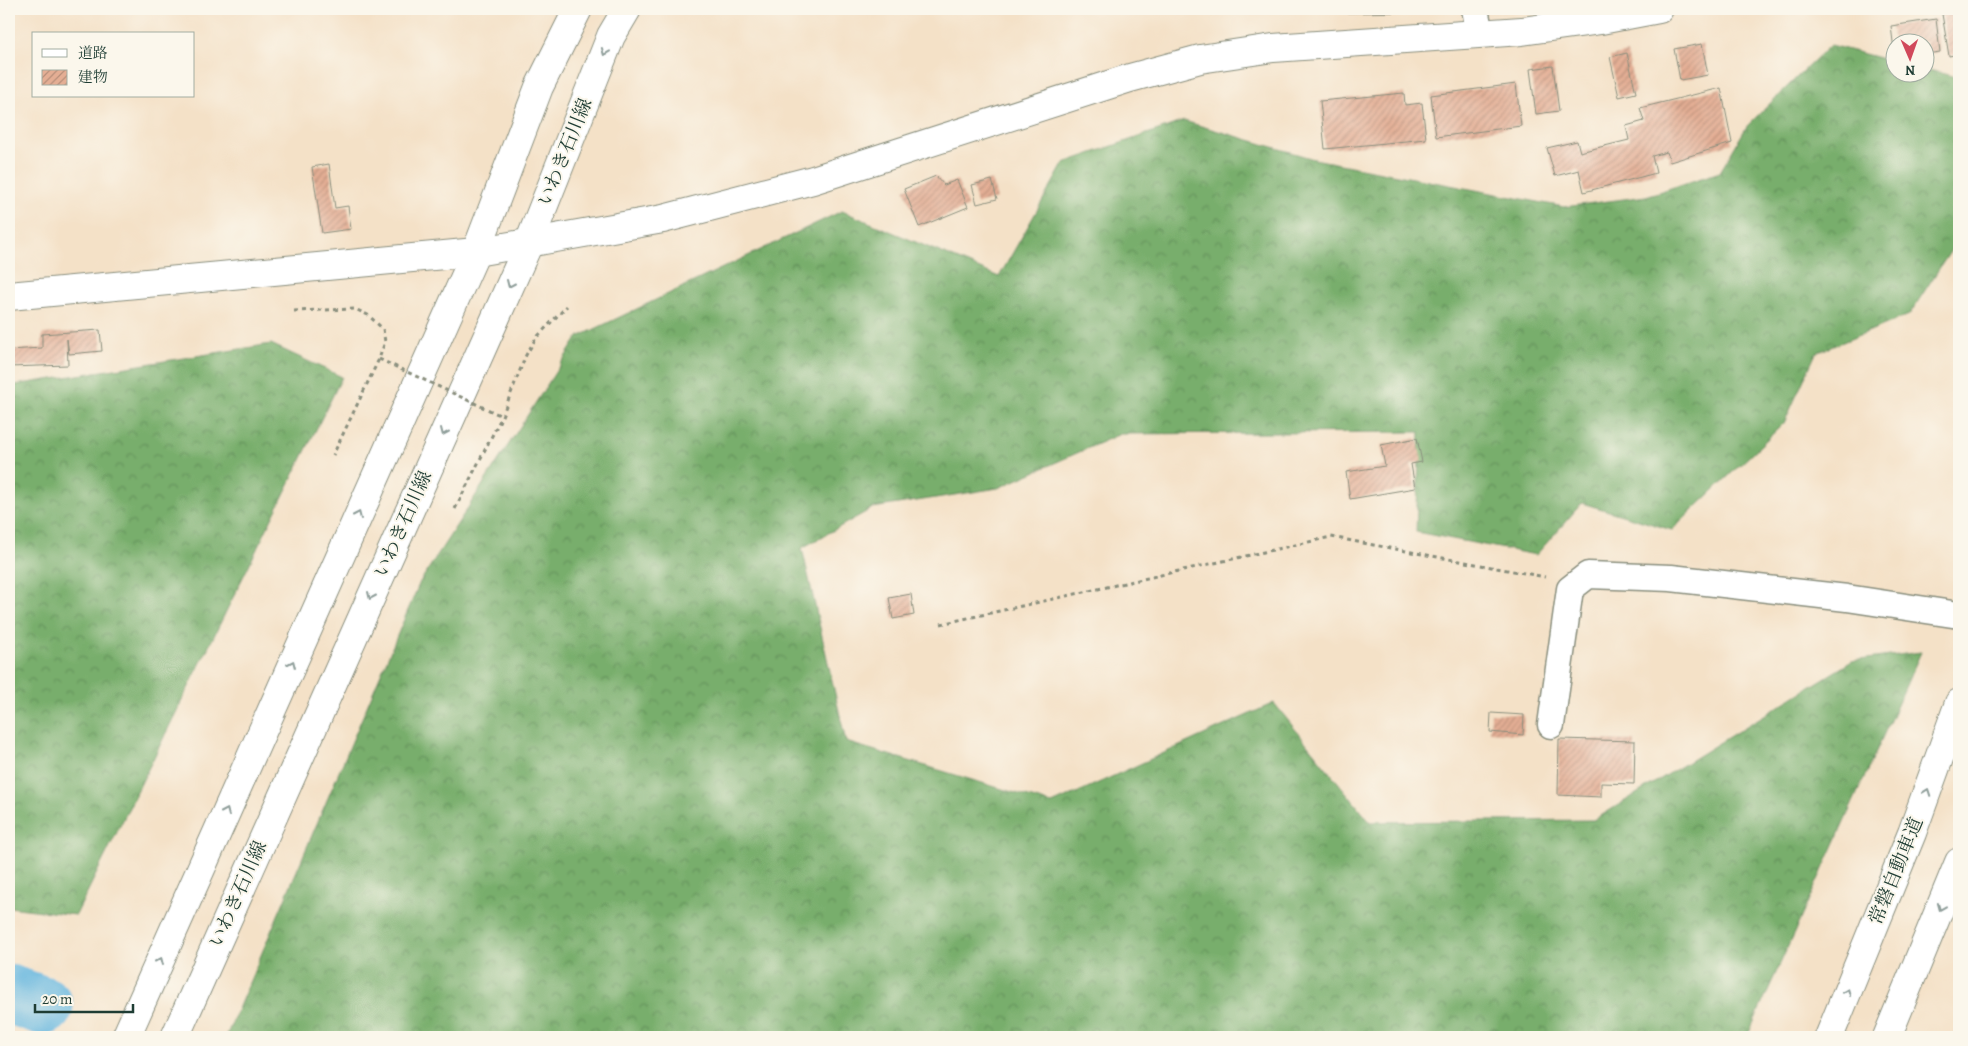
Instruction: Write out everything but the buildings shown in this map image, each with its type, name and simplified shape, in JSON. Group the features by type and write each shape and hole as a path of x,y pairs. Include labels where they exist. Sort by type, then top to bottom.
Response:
{"main road":[{"path":"126,1037 476,252 539,87 578,9"},
{"name":"いわき石川線","path":"175,1037 529,243 611,36 627,9"},
{"path":"9,296 476,252 529,243 663,219 813,180 1130,78 1200,59 1478,21 1522,31 1591,22 1659,9"},
{"name":"常磐自動車道","path":"1828,1037 1912,833 1959,703"},
{"path":"1887,1037 1959,862"}],"street":[{"path":"1551,725 1570,589 1588,575 1671,578 1847,598 1959,615"}],"path":[{"path":"688,9 712,9"},
{"path":"455,510 502,416 526,355 536,338 567,306"},
{"path":"294,310 355,309 368,315 383,329 385,342 379,359 333,455"},
{"path":"379,359 502,416"},
{"path":"941,624 1331,537 1578,583"}],"green space":[{"path":"1830,45 1886,60 1886,82 1936,82 1936,72 1959,78 1959,238 1909,315 1816,353 1784,423 1672,530 1582,503 1536,555 1416,532 1420,432 1120,434 998,488 873,508 802,548 846,742 1052,804 1274,703 1370,822 1594,820 1852,661 1921,652 1747,1037 226,1037 420,582 578,337 842,211 999,277 1064,163 1184,121 1314,159 1564,207 1646,196 1720,172 1747,126"},
{"path":"271,344 342,377 76,915 9,907 9,386"}],"waterway":[{"path":"9,994 44,1006"}]}
